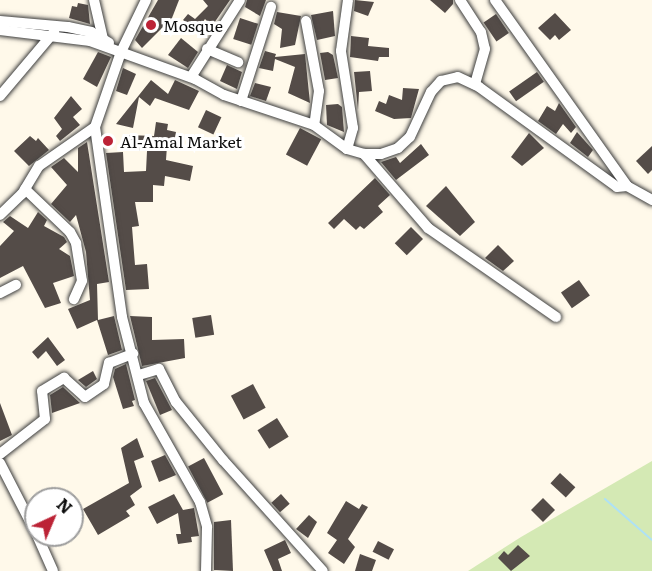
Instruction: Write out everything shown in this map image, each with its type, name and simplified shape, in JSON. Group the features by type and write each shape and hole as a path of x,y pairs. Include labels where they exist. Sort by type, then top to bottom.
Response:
{"street":[{"path":"94,0 104,39"},
{"path":"146,0 121,52 95,127 122,317 139,375 144,403 200,502 207,528 206,571"},
{"path":"190,77 240,0"},
{"path":"347,149 353,128 341,51 348,0"},
{"path":"460,0 481,32 485,49 475,85"},
{"path":"495,0 627,186 652,200"},
{"path":"241,101 271,7"},
{"path":"0,21 55,31 90,41 190,77 241,101 314,125 347,149 364,154 381,154 398,148 410,137 431,92 441,81 458,77 475,85 566,153 617,187 627,186"},
{"path":"306,21 319,91 314,125"},
{"path":"0,30 91,32 121,52"},
{"path":"0,96 55,31"},
{"path":"207,49 238,62"},
{"path":"0,215 25,189 39,166 95,127"},
{"path":"364,154 428,228 555,317"},
{"path":"25,189 70,232 76,243 82,281 74,299"},
{"path":"0,293 16,285"},
{"path":"0,454 45,419 42,391 64,378 85,397 104,384 109,363 133,354"},
{"path":"139,375 159,369 176,402 223,460 322,571"},
{"path":"0,463 24,509"},
{"path":"43,547 53,571"}],"green space":[{"path":"652,461 652,571 468,571 521,537"}],"building":[{"path":"158,0 179,0 172,18 142,48 135,40"},
{"path":"203,0 230,0 212,26 205,19 197,30 183,20 188,14 195,19 208,6"},
{"path":"247,0 266,0 260,16 245,7"},
{"path":"355,0 374,2 368,16 354,11"},
{"path":"430,0 453,0 453,4 445,13"},
{"path":"78,3 88,5 90,24 69,18 72,6 77,7"},
{"path":"333,11 335,36 317,40 311,15"},
{"path":"277,12 301,16 295,45 280,48 282,29 274,24"},
{"path":"555,13 571,30 559,40 555,35 550,40 538,28"},
{"path":"496,14 509,33 496,41 484,22"},
{"path":"240,18 258,24 251,45 233,39"},
{"path":"351,36 369,38 368,46 389,48 389,57 379,57 378,61 350,57"},
{"path":"181,38 198,52 188,68 168,55"},
{"path":"265,51 276,54 275,57 305,54 310,103 288,93 295,67 275,59 273,71 259,68"},
{"path":"98,52 111,57 97,87 83,79"},
{"path":"328,52 333,55 338,78 325,80 320,53"},
{"path":"227,65 242,72 237,89 220,81"},
{"path":"123,68 136,74 127,95 116,91"},
{"path":"370,71 372,91 359,92 358,110 354,72"},
{"path":"537,72 544,82 516,101 509,92"},
{"path":"151,80 168,94 175,80 199,91 189,110 155,98 150,106 139,97 133,128 116,124"},
{"path":"255,83 271,87 266,101 250,96"},
{"path":"403,88 419,89 411,118 394,119 375,111 379,101 386,104 389,95 402,100"},
{"path":"71,96 82,109 73,117 80,125 60,141 56,136 62,129 54,118"},
{"path":"559,103 576,127 571,133 563,124 556,134 538,121 547,106 555,111"},
{"path":"338,104 342,107 344,132 327,125 326,105"},
{"path":"206,110 221,117 213,134 198,127"},
{"path":"156,122 168,124 167,130 176,132 173,148 167,146 166,160 193,166 190,181 165,176 164,186 153,185 153,202 135,202 139,226 132,227 135,265 147,264 149,289 126,290 106,153 123,152 124,172 146,171 147,151 127,150 127,135 154,136"},
{"path":"300,128 321,139 307,166 286,154"},
{"path":"577,132 593,150 588,157 570,143"},
{"path":"529,133 544,148 522,166 511,157"},
{"path":"30,136 36,141 38,138 49,150 29,166 14,151"},
{"path":"87,142 109,282 97,284 98,320 114,316 122,350 108,355 97,320 77,329 68,309 90,300 86,252 76,215 70,222 51,204 67,185 51,167 64,158 78,172 78,148"},
{"path":"421,144 429,155 396,180 381,162 396,157 400,163"},
{"path":"652,146 652,170 648,174 636,161"},
{"path":"375,178 390,195 378,206 383,212 364,229 360,226 356,230 344,219 334,229 328,223"},
{"path":"446,186 475,222 460,236 426,206"},
{"path":"38,212 47,220 44,226 64,237 67,242 59,249 70,256 74,276 53,283 61,303 45,308 23,266 0,278 0,246 14,231 3,222 10,216 28,228"},
{"path":"411,227 423,239 407,255 395,243"},
{"path":"498,245 514,261 503,271 485,258"},
{"path":"579,280 590,296 572,308 561,293"},
{"path":"211,315 214,335 195,338 192,318"},
{"path":"130,316 152,317 152,340 184,339 185,358 142,366"},
{"path":"48,337 65,360 57,366 46,351 38,359 32,352"},
{"path":"126,364 135,400 132,401 134,406 123,409 113,377 115,369"},
{"path":"93,371 97,379 86,387 78,380"},
{"path":"155,378 172,410 160,415 146,381"},
{"path":"253,384 266,408 244,420 231,396"},
{"path":"63,387 80,403 52,413 50,395"},
{"path":"0,403 12,435 0,441"},
{"path":"277,418 289,437 269,449 257,430"},
{"path":"137,438 144,457 134,461 142,487 130,496 135,505 126,511 130,516 98,535 84,508 129,483 121,448"},
{"path":"165,455 176,475 159,482 151,461"},
{"path":"204,458 223,494 207,503 188,466"},
{"path":"560,473 575,487 566,498 550,483"},
{"path":"174,494 183,510 194,508 199,536 191,537 192,542 178,544 176,534 181,534 178,513 157,524 148,507"},
{"path":"281,494 290,504 280,512 271,503"},
{"path":"543,498 555,510 543,522 531,510"},
{"path":"346,501 359,509 362,504 368,507 348,539 355,547 344,564 328,553 337,540 327,533"},
{"path":"309,515 317,522 308,538 296,529"},
{"path":"231,520 233,571 214,570 214,522"},
{"path":"285,540 291,553 278,559 282,571 273,571 264,550"},
{"path":"378,541 394,549 389,560 373,552"},
{"path":"518,545 530,556 511,571 498,558 504,551 508,555"},
{"path":"360,554 376,560 372,571 355,571"}],"waterway":[{"path":"605,499 652,540"}],"place":[{"name":"Mosque","path":"151,25"},
{"name":"Al-Amal Market","path":"108,141"}]}
